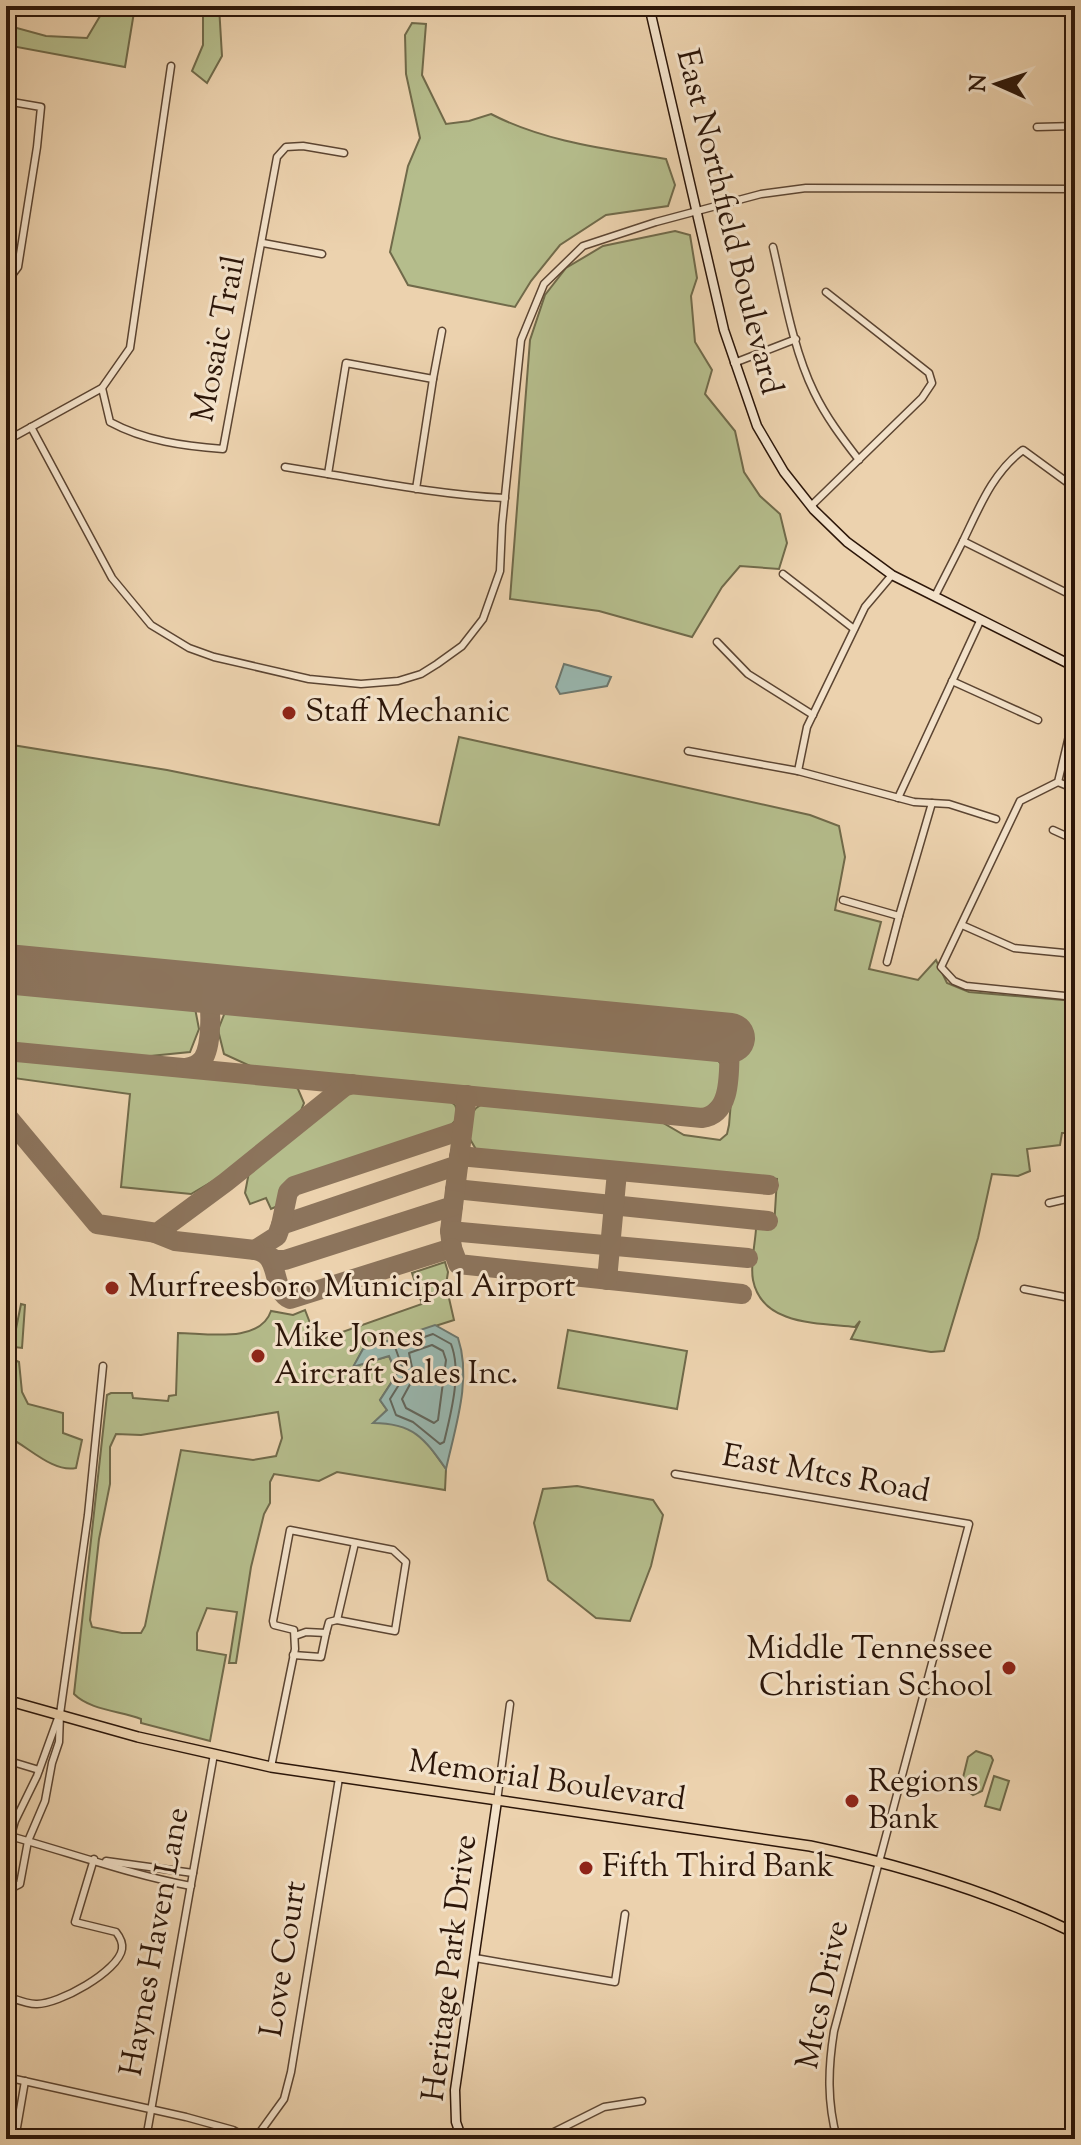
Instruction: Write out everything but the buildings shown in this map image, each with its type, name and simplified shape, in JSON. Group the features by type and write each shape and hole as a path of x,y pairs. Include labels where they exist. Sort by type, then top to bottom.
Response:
{"main road":[{"name":"East Northfield Boulevard","path":"649,6 734,363 757,426 784,472 811,506 847,542 892,575 1075,667"},
{"name":"Memorial Boulevard","path":"6,1700 138,1737 271,1767 810,1846 879,1861 993,1898 1075,1933"},
{"name":"Heritage Park Drive","path":"462,2139 456,2122 455,2090 497,1801"}],"street":[{"path":"1070,6 1075,77"},
{"path":"6,441 102,388 130,348 171,66"},
{"path":"6,101 41,107 18,267 6,283"},
{"path":"1037,127 1075,126"},
{"name":"Mosaic Trail","path":"102,388 110,422 133,435 187,446 223,449 277,157 286,147 303,146 344,153"},
{"path":"31,427 112,578 151,625 189,648 214,657 309,679 361,684 398,681 421,674 462,646 483,619 500,571 521,340 544,284 583,246 761,194 806,188 1075,189"},
{"path":"263,243 322,254"},
{"path":"773,247 796,339 813,389 834,429 859,460"},
{"path":"811,506 922,398 932,383 929,373 826,292"},
{"path":"416,489 442,331"},
{"path":"734,363 796,339"},
{"path":"328,474 346,363 433,379"},
{"path":"935,596 990,485 1013,457 1023,450 1075,488"},
{"path":"285,467 457,496 505,498"},
{"path":"963,541 1075,597"},
{"path":"783,574 854,629"},
{"path":"798,771 807,727 854,629 865,607 892,575"},
{"path":"898,798 981,619"},
{"path":"717,642 748,674 813,715"},
{"path":"952,681 1038,720"},
{"path":"1075,711 1071,739 1058,782 1020,801 941,967 954,981 966,986 1075,997"},
{"path":"688,751 798,771 898,798 949,804 996,819"},
{"path":"1058,782 1075,789"},
{"path":"887,962 932,803"},
{"path":"1053,830 1075,840"},
{"path":"843,900 899,916"},
{"path":"962,925 1014,948 1075,954"},
{"path":"1049,1203 1075,1197"},
{"path":"1024,1289 1075,1299"},
{"path":"12,1888 20,1884 28,1841 45,1801 61,1732 60,1714 88,1515 103,1366"},
{"name":"East Mtcs Road","path":"675,1474 969,1524"},
{"name":"Mtcs Drive","path":"837,2139 832,2119 829,2063 834,2031 969,1524"},
{"path":"271,1767 295,1636 289,1627 274,1625 273,1621 290,1530 393,1550 406,1562 395,1631 337,1620 329,1622 321,1657 293,1655"},
{"path":"337,1620 355,1543"},
{"path":"295,1636 306,1632 326,1633"},
{"path":"497,1801 510,1704"},
{"path":"6,1852 8,1836 60,1714"},
{"name":"Haynes Haven Lane","path":"146,2139 214,1754"},
{"path":"6,1760 50,1774"},
{"name":"Love Court","path":"252,2139 284,2099 291,2072 339,1778"},
{"path":"8,1836 94,1859 135,1874 191,1886"},
{"path":"94,1859 193,1873"},
{"path":"6,1996 37,2004 58,1999 99,1977 117,1960 122,1950 122,1940 116,1932 75,1922 94,1859"},
{"path":"475,1958 615,1982 625,1914"},
{"path":"6,2077 216,2125 252,2139"},
{"path":"15,2139 25,2081"},
{"path":"540,2139 604,2107 642,2101"}],"green space":[{"path":"106,6 135,6 125,67 6,45 6,25 46,36 87,38"},
{"path":"203,6 219,6 222,56 207,83 192,71 203,45"},
{"path":"412,23 426,24 422,75 446,124 491,114 555,138 666,159 675,185 668,206 606,215 560,245 515,307 408,285 390,252 408,166 420,138 406,74 405,35"},
{"path":"675,231 690,235 697,278 691,296 695,342 712,370 705,394 735,431 744,472 760,496 780,514 787,543 779,569 740,566 722,587 692,637 599,611 510,599 530,340 545,295 566,268 603,246"},
{"path":"459,737 810,815 839,826 845,857 835,910 881,922 869,969 918,980 936,960 947,983 969,992 1075,1001 1075,1133 1062,1133 1060,1145 1027,1149 1030,1171 1018,1176 992,1174 978,1238 944,1351 931,1352 851,1339 860,1321 855,1327 810,1322 780,1314 768,1306 753,1280 752,1261 756,1229 759,1226 774,1227 777,1179 477,1151 467,1134 475,1109 490,1103 658,1120 684,1135 720,1140 727,1134 729,1125 738,1019 6,951 6,744 167,770 439,825"},
{"path":"6,985 194,1003 199,1029 190,1052 140,1057 6,1045"},
{"path":"227,1007 711,1052 721,1064 720,1095 704,1111 257,1069 224,1054 218,1030"},
{"path":"6,1058 289,1084 298,1089 304,1103 300,1113 235,1168 191,1194 121,1187 130,1094 6,1077"},
{"path":"362,1091 447,1099 455,1105 458,1113 448,1128 287,1181 280,1205 271,1209 266,1198 250,1204 245,1193 249,1172 343,1095"},
{"path":"445,1262 448,1272 446,1285 454,1320 363,1349 354,1366 389,1356 397,1374 380,1400 387,1410 374,1423 393,1423 409,1428 425,1440 446,1469 445,1490 337,1472 319,1481 274,1474 270,1482 270,1503 264,1514 251,1567 236,1663 229,1663 237,1612 207,1608 197,1633 197,1650 226,1655 210,1741 141,1723 141,1719 97,1707 74,1694 107,1395 132,1393 133,1398 168,1401 169,1396 176,1395 178,1333 216,1335 244,1332 265,1321 271,1311 293,1315 305,1310 317,1341 422,1304 412,1273","holes":["278,1412 282,1438 276,1456 253,1460 181,1450 145,1626 141,1633 92,1627 90,1620 99,1539 110,1484 110,1447 116,1434 141,1435"]},
{"path":"21,1304 25,1305 22,1348 6,1346 6,1328 16,1329"},
{"path":"568,1330 687,1351 677,1409 558,1388"},
{"path":"6,1356 19,1362 22,1392 28,1404 63,1413 63,1433 82,1440 76,1468 49,1462 6,1436"},
{"path":"577,1486 653,1500 663,1515 651,1566 630,1621 596,1618 548,1580 534,1523 543,1489"},
{"path":"976,1751 991,1756 993,1760 982,1791 973,1795 961,1786 968,1757"},
{"path":"994,1776 1009,1781 1000,1810 985,1806"}],"water":[{"path":"564,664 611,677 607,686 560,694 556,687"},
{"path":"435,1325 458,1338 462,1354 461,1404 446,1469 416,1434 398,1426 373,1423 387,1410 380,1400 397,1374 389,1356 353,1367 363,1349"}],"taxiway":[{"path":"186,1068 203,1059 210,1026 206,994 187,986"},
{"path":"211,1008 218,995 230,990"},
{"path":"6,1051 702,1118 713,1114 725,1098 730,1038"},
{"path":"6,1115 97,1224 157,1233 344,1087 352,1084"},
{"path":"270,1257 285,1260 453,1206 467,1095"},
{"path":"281,1225 288,1192 294,1186 462,1130"},
{"path":"459,1156 769,1185"},
{"path":"453,1206 450,1231 452,1248 290,1299 280,1288 269,1258 255,1250 277,1236 281,1225 458,1165"},
{"path":"607,1280 617,1172"},
{"path":"455,1189 768,1221"},
{"path":"450,1231 748,1258"},
{"path":"155,1233 175,1241 255,1250"},
{"path":"452,1248 458,1264 742,1294"}],"runway":[{"path":"6,969 730,1038"}],"place":[{"name":"Staff Mechanic","path":"289,713"},
{"name":"Murfreesboro Municipal Airport","path":"112,1288"},
{"name":"Mike Jones Aircraft Sales Inc.","path":"258,1356"},
{"name":"Middle Tennessee Christian School","path":"1009,1668"},
{"name":"Regions Bank","path":"852,1801"},
{"name":"Fifth Third Bank","path":"586,1868"}]}
